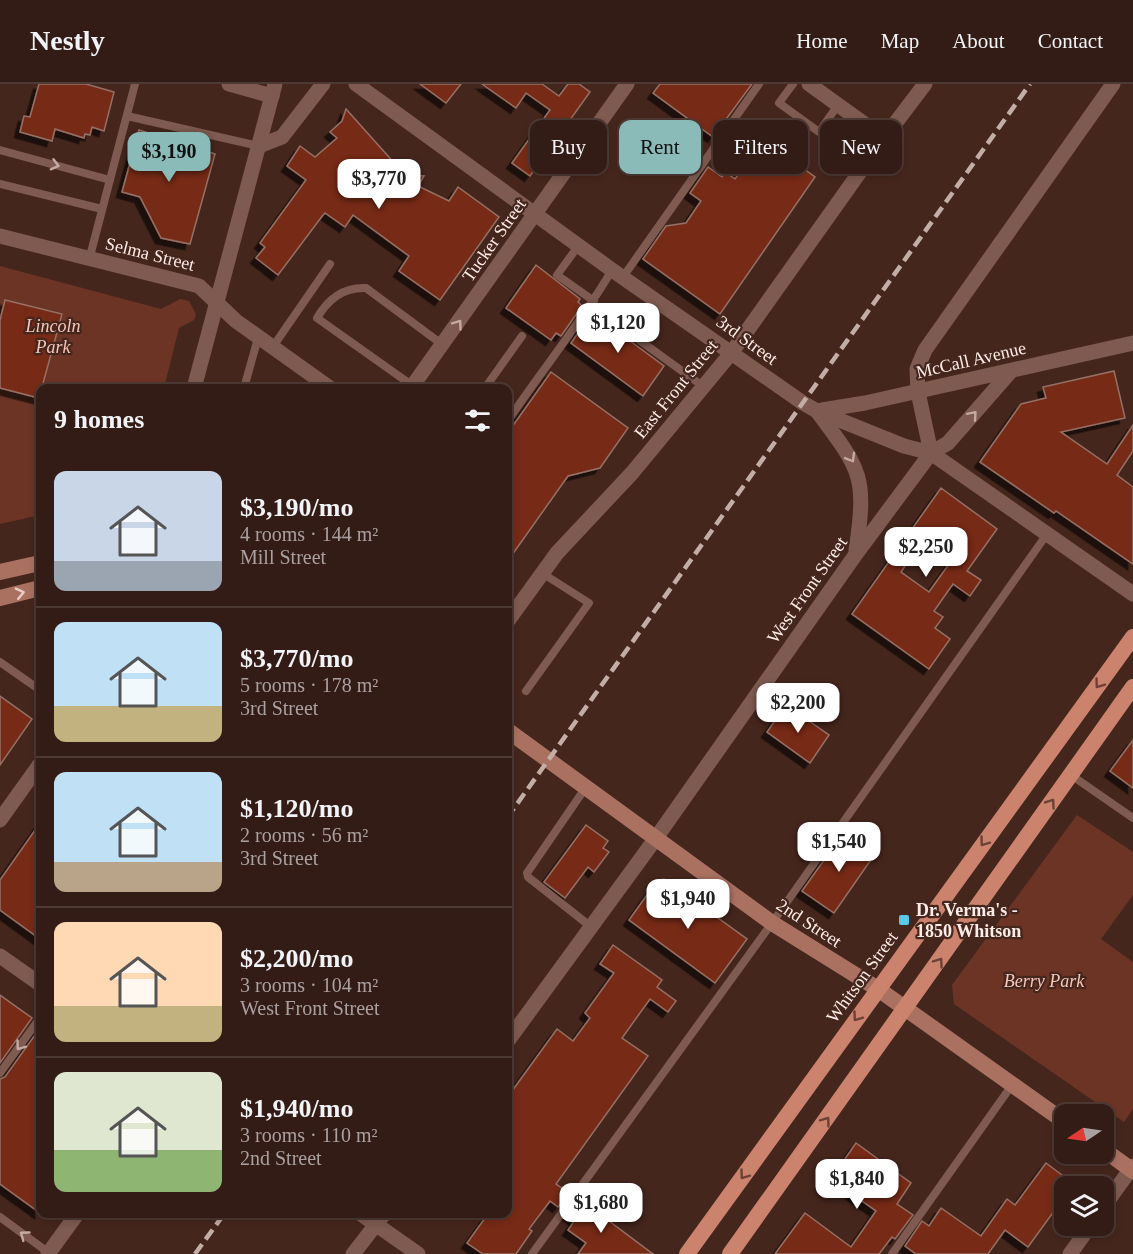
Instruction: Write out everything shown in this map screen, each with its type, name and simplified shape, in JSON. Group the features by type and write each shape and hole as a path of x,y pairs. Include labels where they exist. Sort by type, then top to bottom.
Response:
{"main road":[{"path":"0,572 36,564"},
{"path":"0,598 36,589"},
{"name":"Whitson Street","path":"687,1254 1133,637"},
{"path":"730,1254 1133,687"},
{"name":"2nd Street","path":"512,734 772,923 878,989 1054,1114"},
{"path":"1114,1157 1132,1169"}],"street":[{"path":"195,384 273,90 229,84"},
{"path":"259,146 282,137 323,84"},
{"name":"3rd Street","path":"356,84 770,381 817,411 904,446 931,453 1133,594"},
{"name":"Tucker Street","path":"414,384 537,214 627,84"},
{"path":"809,84 859,120"},
{"name":"East Front Street","path":"898,120 925,84"},
{"path":"931,453 918,392 917,369 925,350 1113,84"},
{"name":"East Front Street","path":"512,614 577,531 632,473 732,352 858,174"},
{"name":"Selma Street","path":"0,236 199,286 236,321 324,384"},
{"name":"McCall Avenue","path":"817,411 836,410 1133,343"},
{"name":"West Front Street","path":"512,1035 656,838 855,554 931,453 948,443 1011,371"},
{"path":"817,411 849,454 860,478 862,495 855,554"},
{"path":"0,820 36,770"},
{"path":"0,956 36,981"},
{"path":"1114,1193 1132,1169"},
{"path":"48,1254 74,1218"},
{"path":"353,1254 380,1219 418,1254"},
{"path":"1070,1254 1083,1236"}],"lane":[{"path":"89,260 135,84"},
{"path":"512,414 592,303 618,273 759,84"},
{"path":"793,84 779,103 819,132 838,105"},
{"path":"127,116 259,146"},
{"path":"0,150 110,180"},
{"path":"0,184 102,209"},
{"path":"579,245 557,275 704,387"},
{"path":"272,348 330,264"},
{"path":"408,384 317,318 332,298 355,288 366,288 443,345"},
{"path":"488,384 522,336"},
{"path":"245,384 258,338"},
{"path":"532,1254 772,923 1047,534"},
{"path":"526,691 589,603 542,573"},
{"path":"0,662 36,687"},
{"path":"1071,775 1133,818"},
{"path":"586,787 527,873 528,877 590,926"},
{"path":"0,1073 36,1024"},
{"path":"892,1254 1012,1085"},
{"path":"0,1217 48,1254"}],"green space":[{"name":"Lincoln Park","path":"0,266 161,309 180,299 189,301 196,314 194,320 179,328 165,384 36,384 36,516 0,524"},
{"name":"Berry Park","path":"1077,815 1133,852 1133,895 1101,939 1133,962 1133,1109 1124,1122 1114,1115 1114,1104 1098,1104 954,1004 952,985"}],"building":[{"path":"39,84 86,84 114,92 104,131 92,127 90,135 85,134 84,138 55,129 52,141 20,132 24,116 30,117"},
{"path":"420,84 461,84 446,103"},
{"path":"482,84 542,84 559,96 568,84 579,84 590,92 570,120 543,120 550,110 526,93 516,108"},
{"path":"660,84 752,84 726,120 713,120 713,137 701,128 701,120 690,120 653,93"},
{"path":"346,109 405,175 424,176 418,186 449,201 458,187 499,217 440,300 399,271 409,256 353,215 345,227 325,213 278,275 256,258 265,247 260,243 306,180 287,166 300,146 315,157 337,138 330,132 342,121"},
{"path":"139,130 215,154 190,244 161,238 140,197 122,192"},
{"path":"530,138 530,176 512,163"},
{"path":"708,167 713,171 713,174 722,177 724,174 728,174 735,179 739,174 808,174 808,172 815,177 720,314 643,259 666,226 686,223 701,201 690,193"},
{"path":"536,265 580,299 578,302 582,306 561,336 556,333 551,340 506,308"},
{"path":"5,300 62,314 43,384 36,384 36,397 0,388 0,320"},
{"path":"592,313 664,366 643,396 571,343"},
{"path":"1114,371 1125,418 1061,432 1107,464 1133,425 1133,451 1117,475 1133,487 1133,564 980,462 1021,404 1046,398 1043,387"},
{"path":"551,372 628,428 600,468 568,476 512,555 512,427"},
{"path":"941,488 997,529 967,571 981,580 970,596 953,584 934,611 943,617 935,628 950,639 929,669 852,614","holes":["923,539 952,560 929,592 901,572"]},
{"path":"0,696 32,719 0,765"},
{"path":"786,705 829,735 810,763 767,732"},
{"path":"1133,740 1133,788 1110,771"},
{"path":"586,825 608,841 603,848 609,852 594,872 588,867 565,898 544,882"},
{"path":"36,829 36,936 0,910 0,880"},
{"path":"844,832 875,854 834,913 802,891"},
{"path":"664,879 747,939 715,983 629,920 657,881"},
{"path":"613,945 662,980 657,987 676,1001 668,1012 650,999 622,1038 648,1056 556,1184 569,1193 558,1207 550,1201 529,1229 532,1231 516,1254 483,1254 467,1243 485,1218 512,1218 512,1091 557,1029 573,1041 590,1018 585,1013 614,973 600,964"},
{"path":"0,995 32,1018 0,1063"},
{"path":"36,1034 36,1210 0,1184 0,1079 5,1077"},
{"path":"856,1143 911,1183 897,1204 913,1215 895,1239 892,1237 879,1254 775,1254 805,1213 851,1247 876,1211 831,1179"},
{"path":"1046,1163 1063,1176 1054,1176 1054,1211 1028,1247 1005,1230 988,1254 916,1254 905,1246 922,1221 929,1226 941,1208 981,1236 1007,1199 1015,1205"},
{"path":"578,1200 653,1254 578,1254 586,1243 568,1230 575,1220 568,1214"}],"railway":[{"path":"512,811 1030,84"},
{"path":"195,1254 221,1218"}],"place":[{"name":"Dr. Verma's - 1850 Whitson","path":"904,920"}]}
